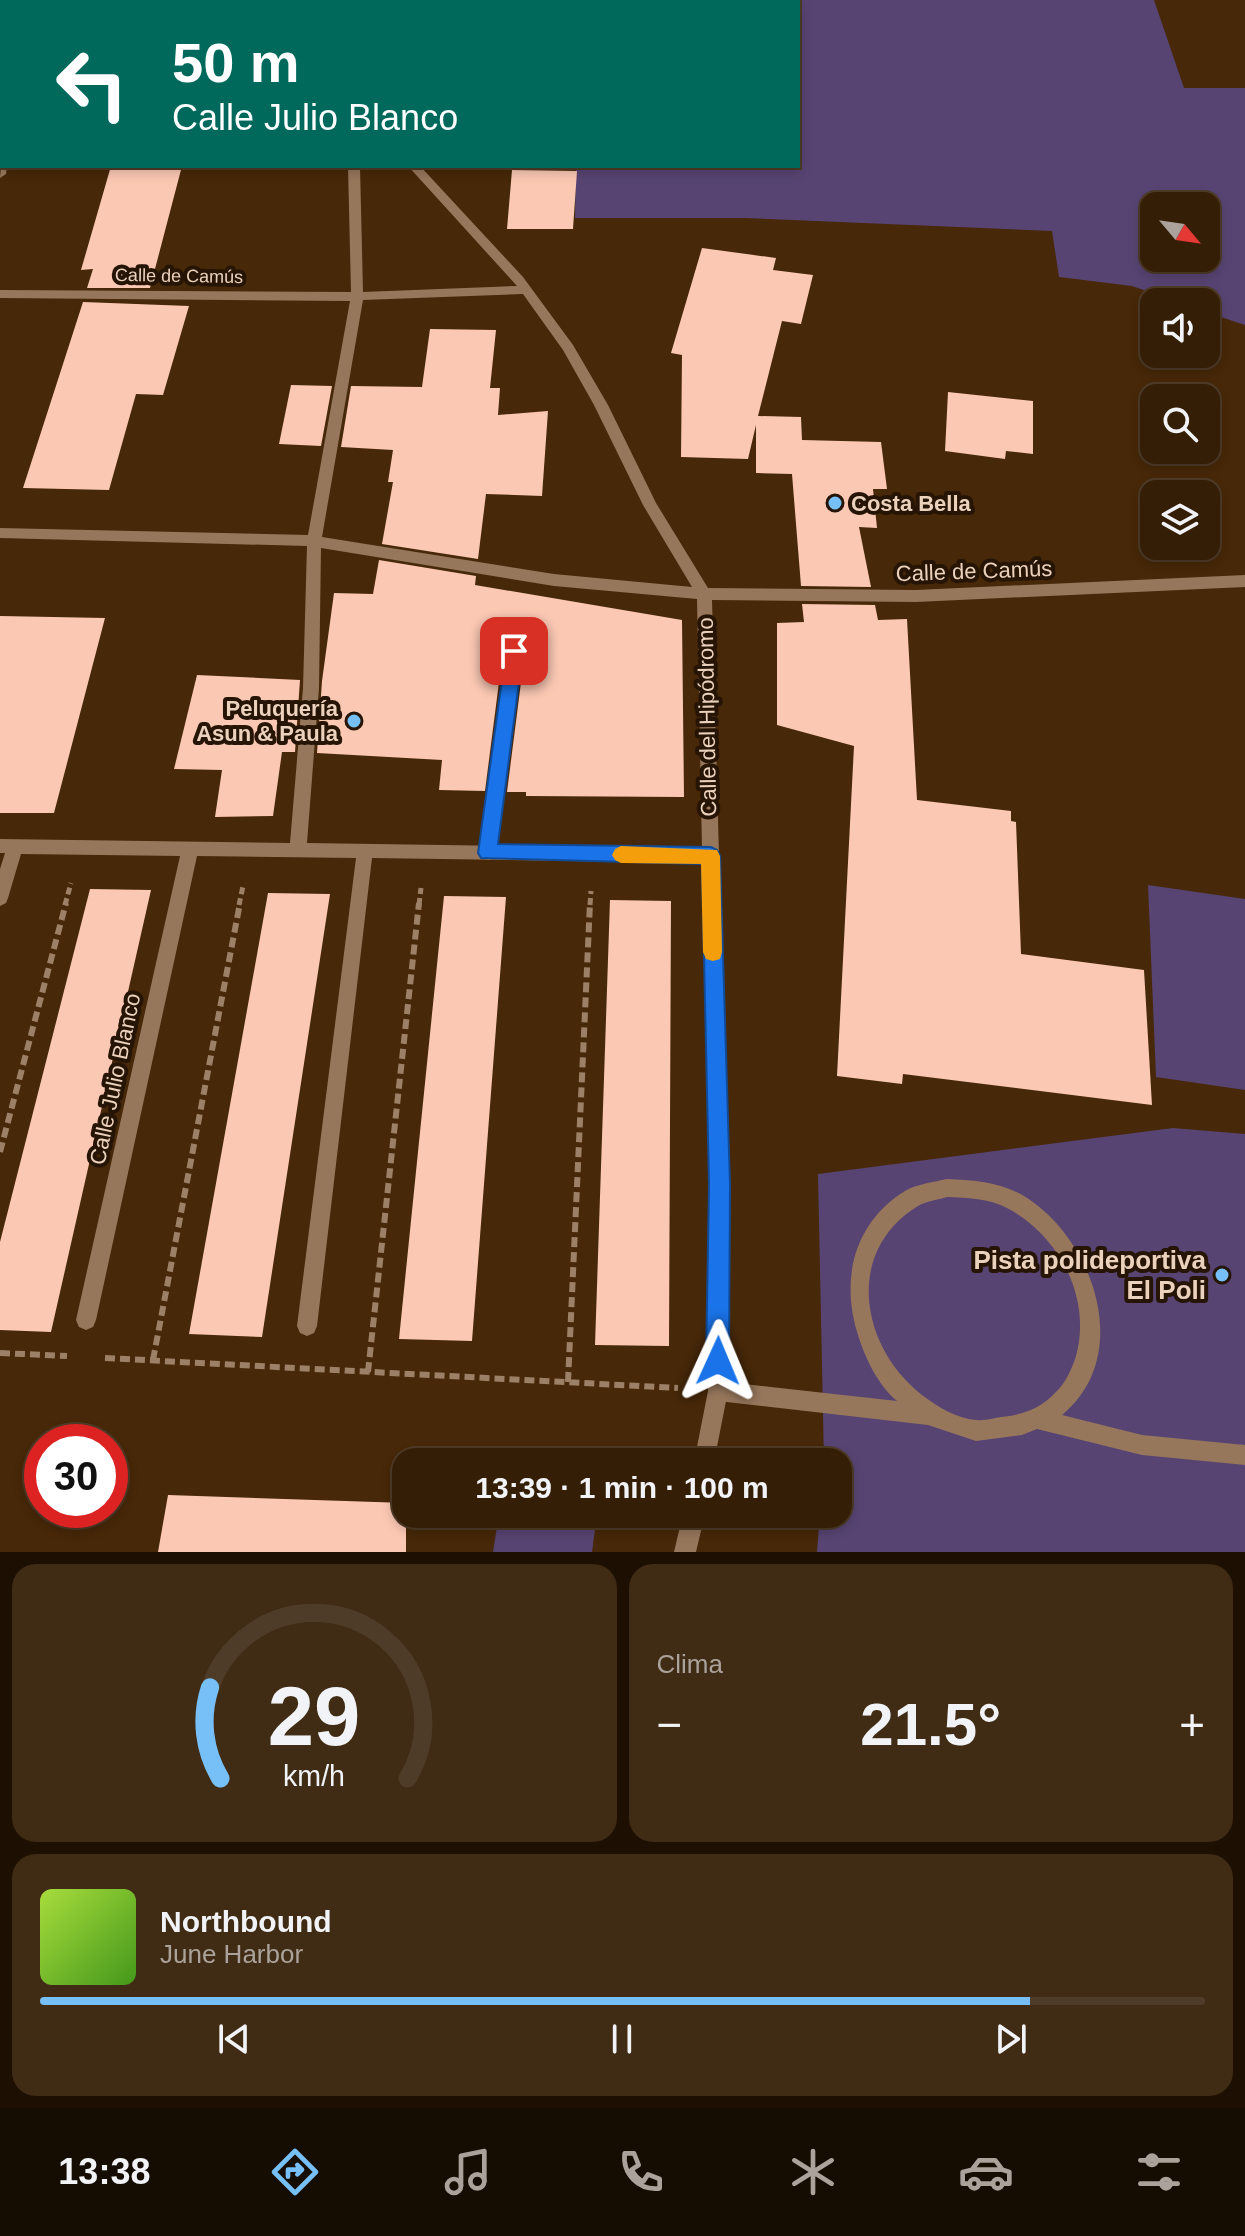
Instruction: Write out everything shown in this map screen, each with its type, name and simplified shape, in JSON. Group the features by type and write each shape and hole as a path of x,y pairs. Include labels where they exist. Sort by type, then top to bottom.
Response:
{"street":[{"path":"298,850 311,688 314,541 357,297 354,168"},
{"path":"416,168 527,290 588,383 650,505 704,594"},
{"name":"Calle de Camús","path":"0,294 357,297 527,290"},
{"name":"Calle de Camús","path":"0,533 314,541 554,580 704,594 916,596 1245,581"},
{"name":"Calle del Hipódromo","path":"704,594 719,1185 718,1391 707,1448"},
{"path":"488,853 514,651"},
{"path":"0,898 8,846 711,856"},
{"name":"Calle Julio Blanco","path":"86,1320 190,849"},
{"path":"307,1326 365,851"},
{"path":"718,1391 929,1415 965,1429 1003,1431 1038,1419 1066,1397 1084,1365 1092,1328 1086,1290 1070,1254 1047,1223 1015,1202 981,1189 947,1188 914,1197 886,1217 867,1245 858,1280 859,1318 872,1355 896,1389 929,1415"},
{"path":"1038,1419 1142,1445 1245,1455"},
{"path":"685,1552 691,1528"}],"path":[{"path":"0,1152 81,848"},
{"path":"153,1360 250,850"},
{"path":"368,1372 425,851"},
{"path":"568,1382 593,854"},
{"path":"0,1353 76,1356"},
{"path":"92,1357 718,1391"}],"shaded area":[{"path":"800,0 1154,0 1184,88 1245,88 1245,325 1220,317 1220,288 1140,289 1059,277 1052,231 745,218 575,218 576,168 800,168"},
{"path":"1148,885 1245,899 1245,1090 1156,1077"},
{"path":"1173,1128 1245,1134 1245,1552 817,1552 819,1528 852,1528 852,1448 824,1448 818,1174"},
{"path":"497,1528 595,1528 592,1552 493,1552"}],"building":[{"path":"110,168 181,168 150,288 87,288 93,269 81,270"},
{"path":"512,170 577,171 573,229 507,229"},
{"path":"702,248 776,258 773,270 813,275 801,324 782,321 758,416 801,417 802,440 881,442 887,489 873,489 877,528 859,527 871,587 801,586 792,474 756,473 756,425 748,459 681,457 682,355 671,353"},
{"path":"83,302 189,306 163,395 136,394 109,490 23,488"},
{"path":"430,329 496,330 490,388 500,388 498,415 548,411 542,496 486,494 478,559 382,544 393,482 388,482 393,450 341,447 351,386 422,387"},
{"path":"291,385 332,386 321,446 279,444"},
{"path":"948,392 1033,401 1033,454 1006,451 1005,459 945,451"},
{"path":"379,560 476,576 475,585 682,620 684,797 526,796 526,792 507,792 525,651 514,642 503,651 485,791 439,790 442,760 317,753 322,681 334,593 373,594"},
{"path":"802,604 875,605 878,620 907,619 917,800 1011,811 1011,821 1016,822 1021,954 1144,970 1152,1105 903,1074 902,1084 837,1076 854,746 777,725 777,623 804,622"},
{"path":"0,616 105,618 54,813 0,813"},
{"path":"197,675 300,680 295,752 282,752 273,816 215,817 222,770 174,769"},
{"path":"90,889 151,890 51,1332 0,1330 0,1242"},
{"path":"268,893 330,894 262,1337 189,1334"},
{"path":"444,896 506,897 472,1341 399,1339"},
{"path":"610,900 671,901 669,1346 595,1345"},
{"path":"168,1495 392,1503 392,1528 406,1528 406,1552 158,1552"}],"slow traffic":[{"path":"621,855 711,856 713,952"}],"place":[{"name":"Costa Bella","path":"835,503"},
{"name":"Peluquería Asun & Paula","path":"354,721"},
{"name":"Pista polideportiva El Poli","path":"1222,1275"}],"route":[{"path":"514,651 488,853 711,856 719,1185 718,1361"}]}
